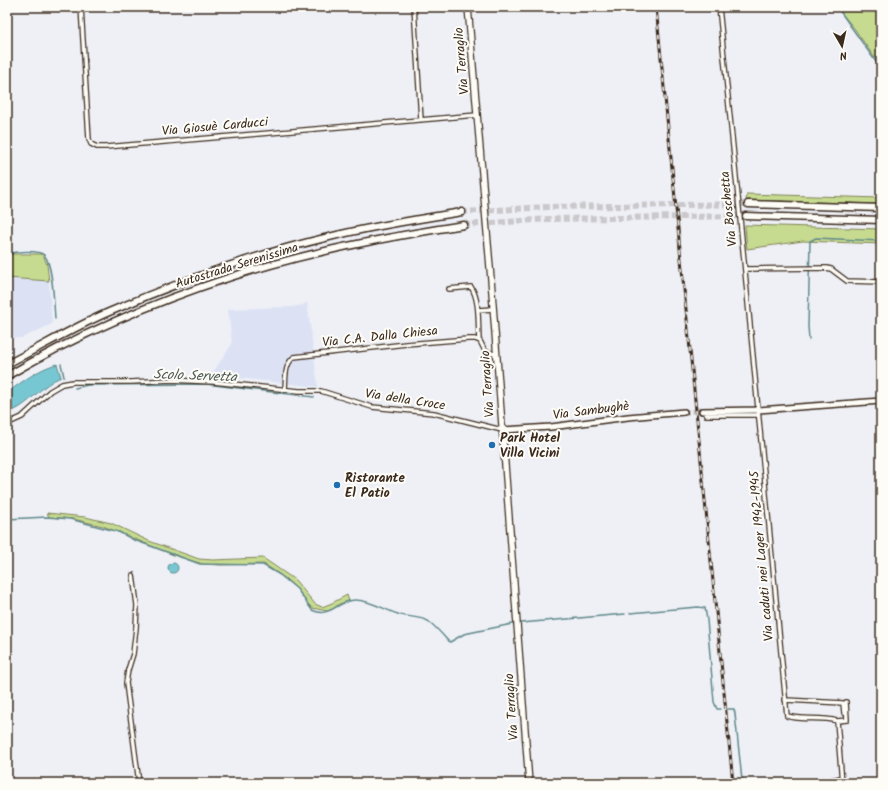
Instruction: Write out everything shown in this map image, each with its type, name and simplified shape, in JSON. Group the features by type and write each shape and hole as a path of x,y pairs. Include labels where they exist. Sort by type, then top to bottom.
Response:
{"highway":[{"path":"748,204 881,208"},
{"name":"Autostrada Serenissima","path":"7,364 107,313 167,287 229,265 329,236 397,222 462,212"},
{"path":"746,216 881,220"},
{"name":"Autostrada Serenissima","path":"7,376 51,352 111,324 170,299 231,277 329,250 397,236 464,225"}],"main road":[{"name":"Via Terraglio","path":"468,7 497,355 529,783"}],"street":[{"name":"Via Giosuè Carducci","path":"81,7 89,139 91,144 97,147 477,115"},
{"path":"414,7 421,120"},
{"name":"Via Boschetta","path":"719,7 758,412"},
{"path":"745,269 830,269 847,281 881,282"},
{"path":"449,289 471,287 475,292 478,310 479,340 487,353 497,355"},
{"path":"478,310 493,308"},
{"name":"Via C.A. Dalla Chiesa","path":"285,390 286,367 289,361 294,357 441,341 468,339 479,340"},
{"name":"Via della Croce","path":"7,422 11,422 22,417 50,391 62,384 73,382 178,380 213,382 285,390 321,391 372,407 434,413 502,430"},
{"path":"706,415 881,401"},
{"path":"702,411 758,412"},
{"name":"Via Sambughè","path":"502,430 684,412"},
{"name":"Via caduti nei Lager 1942-1945","path":"758,412 787,716 806,720 837,720"},
{"path":"133,575 137,605 136,628 133,654 126,683 140,783"},
{"path":"786,700 843,702 844,713"},
{"path":"842,783 837,720 847,720 846,702"},
{"path":"825,783 826,781 841,778"}],"shaded area":[{"path":"7,278 49,281 52,324 22,338 7,338"},
{"path":"307,302 318,387 211,375 232,344 228,309 291,307 303,305"}],"green space":[{"path":"836,7 875,7 881,22 881,67 854,28"},
{"path":"747,194 881,198 881,204 746,200"},
{"path":"745,225 881,229 881,244 803,241 747,249"},
{"path":"13,254 43,254 47,265 49,281 7,278 7,256"},
{"path":"47,513 85,517 111,523 149,541 199,559 213,560 263,558 295,580 315,604 322,607 347,595 349,601 339,604 333,609 327,611 312,608 298,590 286,579 264,564 203,564 176,556 103,526 73,519 49,517"}],"water":[{"path":"57,364 61,377 47,385 22,406 7,413 7,393 37,372"},
{"path":"173,563 178,568 173,573 168,568"}],"waterway":[{"path":"837,7 881,69"},
{"path":"809,340 810,241 816,238 881,241"},
{"name":"Scolo Servetta","path":"7,254 36,252 44,255 51,275 55,319"},
{"name":"Scolo Servetta","path":"61,364 64,377"},
{"name":"Scolo Servetta","path":"75,388 88,385 206,384 314,397"},
{"path":"7,519 47,517 70,519 119,532 134,540 200,564 263,565 280,575 297,589 312,610 318,612 329,611 349,601 361,600 401,615 428,621 450,642 464,634 512,624"},
{"path":"630,613 698,607 705,608 714,702 717,709 721,709"},
{"path":"521,623 625,614"},
{"path":"728,709 734,709 735,714 742,780 751,783"}],"tunnel":[{"path":"462,212 548,207 748,204"},
{"path":"464,225 549,219 746,216"},
{"path":"684,412 702,411"}],"railway":[{"path":"656,7 733,783"}],"place":[{"name":"Park Hotel Villa Vicini","path":"492,445"},
{"name":"Ristorante El Patio","path":"337,485"}]}
